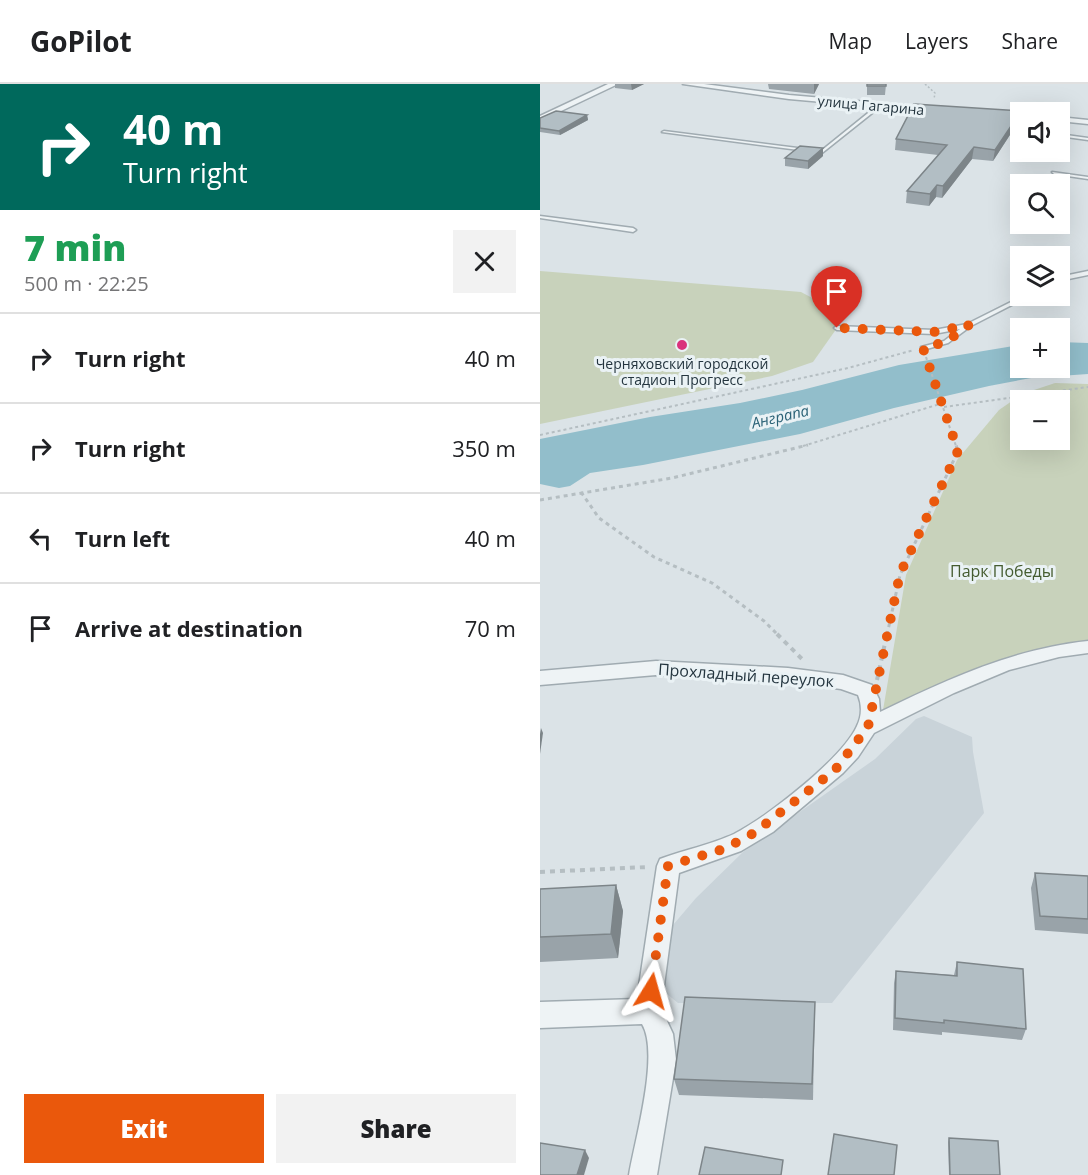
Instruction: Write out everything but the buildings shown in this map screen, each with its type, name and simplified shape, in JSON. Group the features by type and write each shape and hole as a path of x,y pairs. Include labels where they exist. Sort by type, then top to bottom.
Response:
{"street":[{"path":"540,119 614,84"},
{"name":"улица Гагарина","path":"687,84 790,93 879,106 946,111"},
{"path":"1070,120 1088,122"},
{"path":"643,1175 663,1060 663,1042 657,1024 648,1011 668,866 724,849 754,833 835,770 868,727 997,666 1068,648 1088,647"},
{"name":"Прохладный переулок","path":"540,678 656,668 824,680 843,682 865,690 872,702"},
{"path":"868,727 872,702"},
{"path":"540,1014 648,1011"}],"lane":[{"path":"664,132 822,152 879,106"},
{"path":"1070,137 1088,139"},
{"path":"1054,173 1088,178"},
{"path":"540,217 633,230"},
{"path":"1070,277 1088,273"},
{"path":"923,348 946,342 969,325 1010,304"},
{"path":"837,328 934,332 969,325"}],"path":[{"path":"540,435 848,368 923,348 958,451 900,574 872,702"},
{"path":"540,501 581,492 672,478 791,450 944,405 1088,387"},
{"path":"581,492 599,518 654,557 712,583 764,621 824,680"},
{"path":"540,872 668,866"}],"shaded area":[{"path":"924,716 972,737 984,813 832,1003 678,1003 661,989 673,925 696,898 743,852 875,759 916,719"}],"green space":[{"name":"Черняховский городской стадион Прогресс","path":"540,271 801,292 831,308 837,328 813,362 772,376 540,424"},
{"name":"Парк Победы","path":"1055,383 1088,384 1088,640 988,665 882,716 906,575 957,460 999,410 1010,402 1010,450 1070,450 1070,390 1034,390"}],"water":[{"name":"Анграпа","path":"1070,342 1088,343 1088,374 1070,375"},
{"name":"Анграпа","path":"1010,347 1010,378 1031,378 894,408 800,434 643,465 590,473 570,486 559,488 540,484 540,439 650,417 740,403 899,365"}],"place":[{"name":"Черняховский городской стадион Прогресс","path":"682,345"}],"route":[{"path":"651,991 668,866 724,849 754,833 835,770 868,727 900,574 958,451 923,348 946,342 969,325 934,332 837,328"}]}
